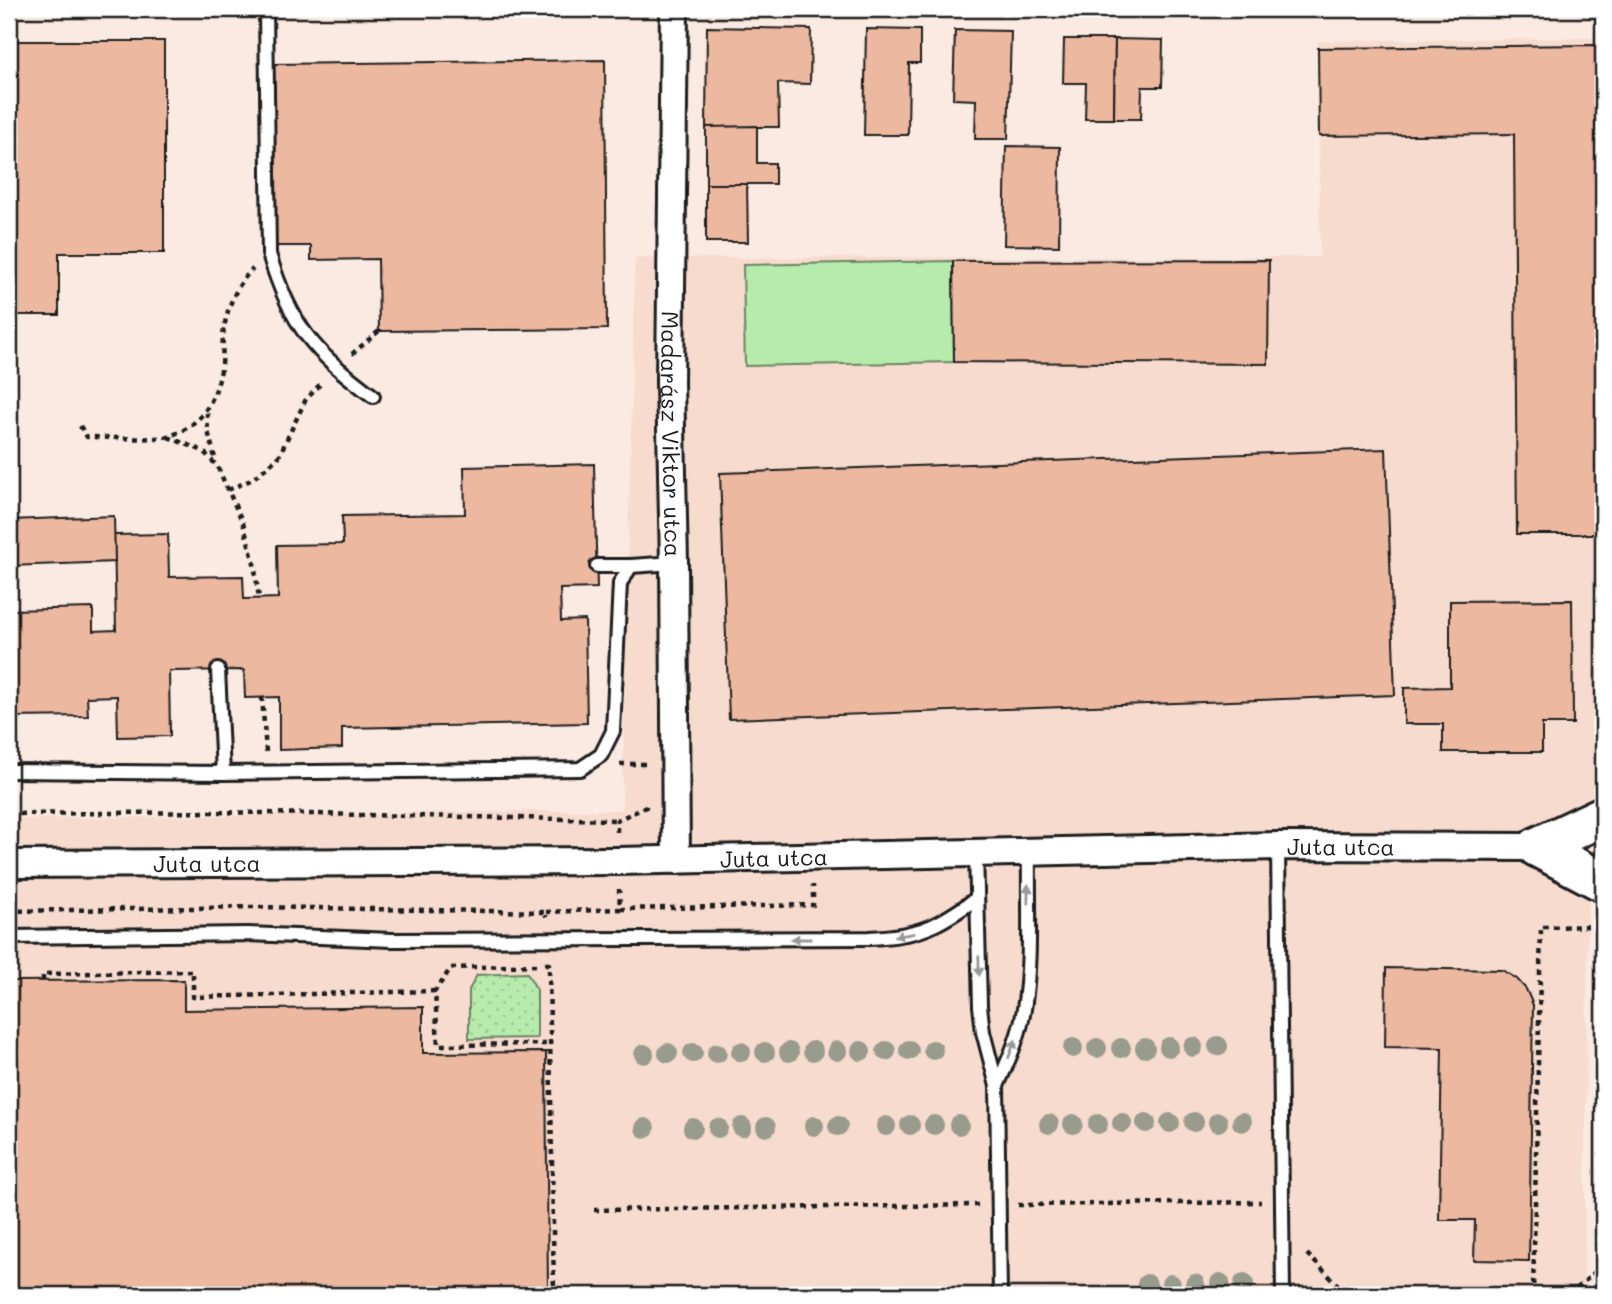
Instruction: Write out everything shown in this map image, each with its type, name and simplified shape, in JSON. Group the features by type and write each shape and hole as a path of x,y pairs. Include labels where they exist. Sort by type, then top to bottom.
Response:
{"main road":[{"path":"1537,847 1603,816"},
{"path":"1537,847 1603,882"}],"street":[{"name":"Madarász Viktor utca","path":"674,9 670,396 676,860"},
{"name":"Juta utca","path":"9,863 618,861 1278,846 1537,847"}],"lane":[{"path":"266,9 269,254 279,288 302,333 335,368 373,396"},
{"path":"597,566 674,563"},
{"path":"9,771 223,773 580,769 601,755 613,731 620,583 631,566"},
{"path":"218,670 223,773"},
{"path":"1278,846 1283,1295"},
{"path":"997,1086 1024,1011 1028,971 1029,850"},
{"path":"976,852 980,1006 983,1032 997,1086 1000,1295"},
{"path":"9,937 248,934 392,940 591,940 897,937 923,932 977,898"}],"path":[{"path":"259,598 254,563 243,523 216,466 208,432 207,412 222,362 223,336 230,305 244,277 269,254"},
{"path":"228,490 251,480 278,458 305,401 335,368 379,331"},
{"path":"80,426 87,437 167,436 188,427 207,412"},
{"path":"167,436 203,451 216,466"},
{"path":"262,697 267,772"},
{"path":"9,814 213,812 617,820 646,807 649,797"},
{"path":"617,820 620,909"},
{"path":"546,912 813,905 813,883 825,883"},
{"path":"1533,1295 1541,927 1603,926"},
{"path":"551,1044 438,1045 435,990 451,968 549,964 551,1044 550,1194 554,1295"},
{"path":"43,981 43,974 193,971 193,996 435,990"},
{"path":"1599,1295 1603,994"},
{"path":"594,1210 1282,1202"},
{"path":"1307,1254 1348,1295"},
{"path":"1570,1295 1600,1267"}],"shaded area":[{"path":"1599,38 1603,569 1588,913 1584,1295 9,1295 9,819 622,810 635,258 1320,257 1318,41"}],"green space":[{"path":"953,261 954,362 745,366 743,265"},
{"path":"527,973 537,990 537,1038 469,1039 469,990 477,975"}],"building":[{"path":"707,27 811,29 810,84 778,83 779,127 706,127"},
{"path":"866,29 920,30 920,63 909,63 908,135 864,135"},
{"path":"955,30 1011,31 1008,139 975,139 976,100 953,99"},
{"path":"1064,39 1115,39 1114,119 1085,119 1086,83 1063,83"},
{"path":"1115,39 1163,40 1162,87 1142,87 1141,119 1114,119"},
{"path":"9,41 164,41 164,253 59,253 59,315 9,315"},
{"path":"1596,45 1600,534 1517,534 1514,134 1319,136 1318,48"},
{"path":"605,60 607,329 379,331 378,259 311,260 311,246 275,246 273,64"},
{"path":"757,126 757,163 775,163 775,184 706,184 706,127"},
{"path":"1006,146 1060,147 1059,246 1004,245"},
{"path":"706,184 747,184 748,242 706,242"},
{"path":"1269,260 1268,364 954,362 953,261"},
{"path":"1386,449 1395,695 729,719 720,473"},
{"path":"594,464 597,588 560,589 561,621 585,620 587,723 342,728 342,748 279,750 279,697 245,698 244,670 169,671 170,736 118,737 117,696 87,697 88,716 9,717 9,610 93,608 93,631 116,630 114,535 168,534 169,577 243,576 244,599 278,598 277,545 343,544 342,516 465,514 464,467"},
{"path":"114,516 115,562 9,566 9,520"},
{"path":"1572,600 1573,724 1542,724 1542,752 1443,752 1443,724 1404,724 1404,688 1450,687 1450,601"},
{"path":"1386,968 1502,970 1517,979 1526,989 1533,1005 1529,1261 1474,1260 1475,1220 1439,1220 1442,1048 1385,1047"},
{"path":"184,980 184,1010 423,1007 423,1053 546,1052 548,1295 9,1295 9,981"}]}
